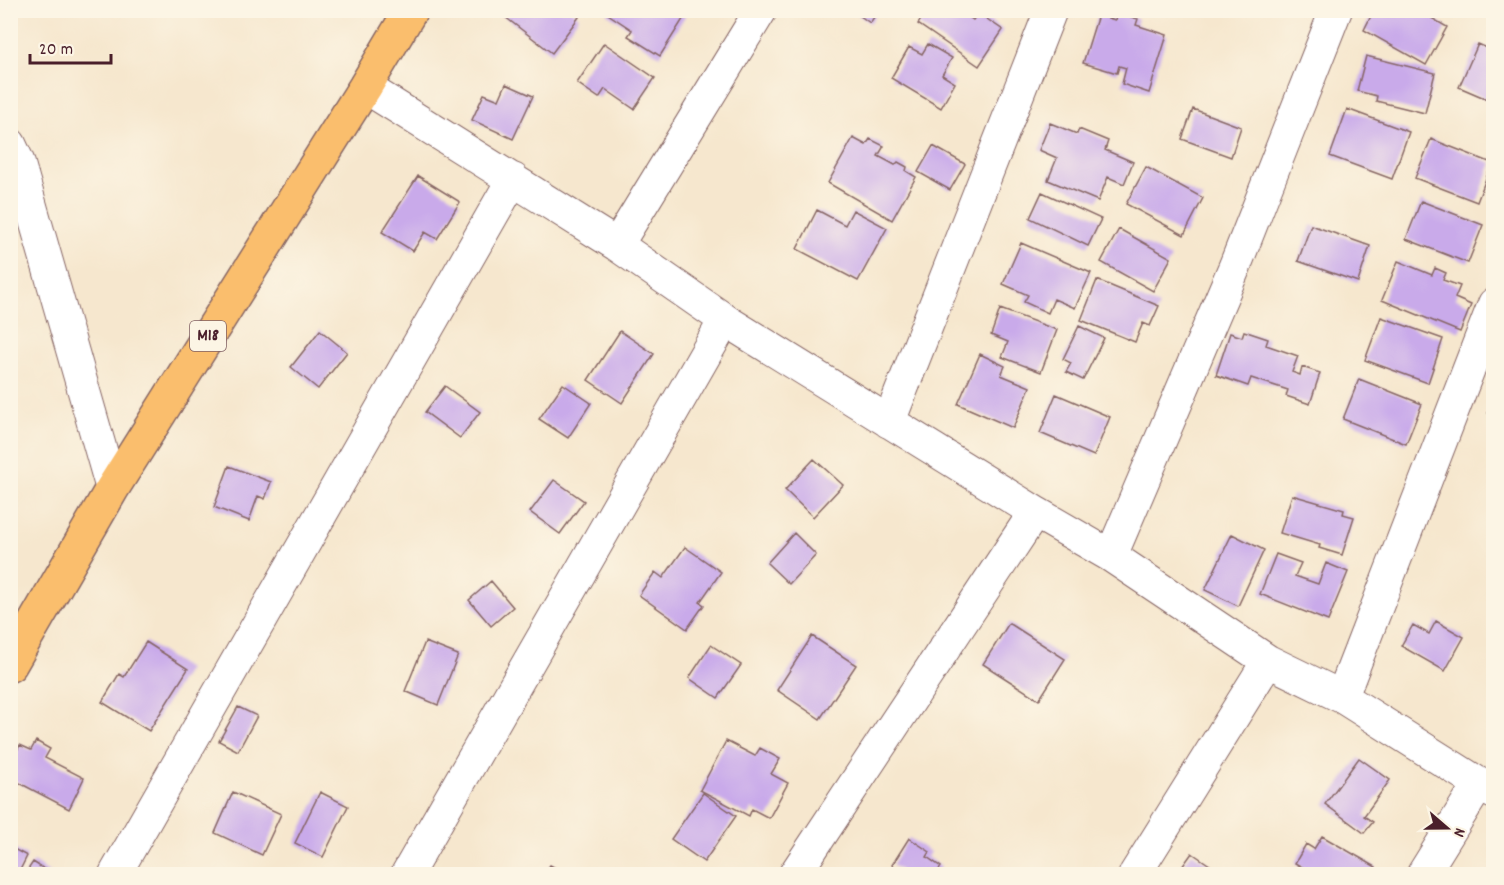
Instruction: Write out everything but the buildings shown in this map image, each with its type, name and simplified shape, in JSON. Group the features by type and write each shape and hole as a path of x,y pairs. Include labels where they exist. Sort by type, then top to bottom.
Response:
{"main road":[{"name":"M18","path":"10,665 112,489 411,10"}],"street":[{"path":"616,245 761,10"},
{"path":"889,422 1051,10"},
{"path":"1111,556 1235,266 1336,10"},
{"path":"365,87 616,245 725,320 1035,512 1111,556 1268,661 1342,698 1486,789 1423,874"},
{"path":"10,144 24,183 112,489"},
{"path":"115,874 513,179"},
{"path":"1342,698 1494,304"},
{"path":"407,874 725,320"},
{"path":"795,874 1035,512"},
{"path":"1135,874 1268,661"}]}
